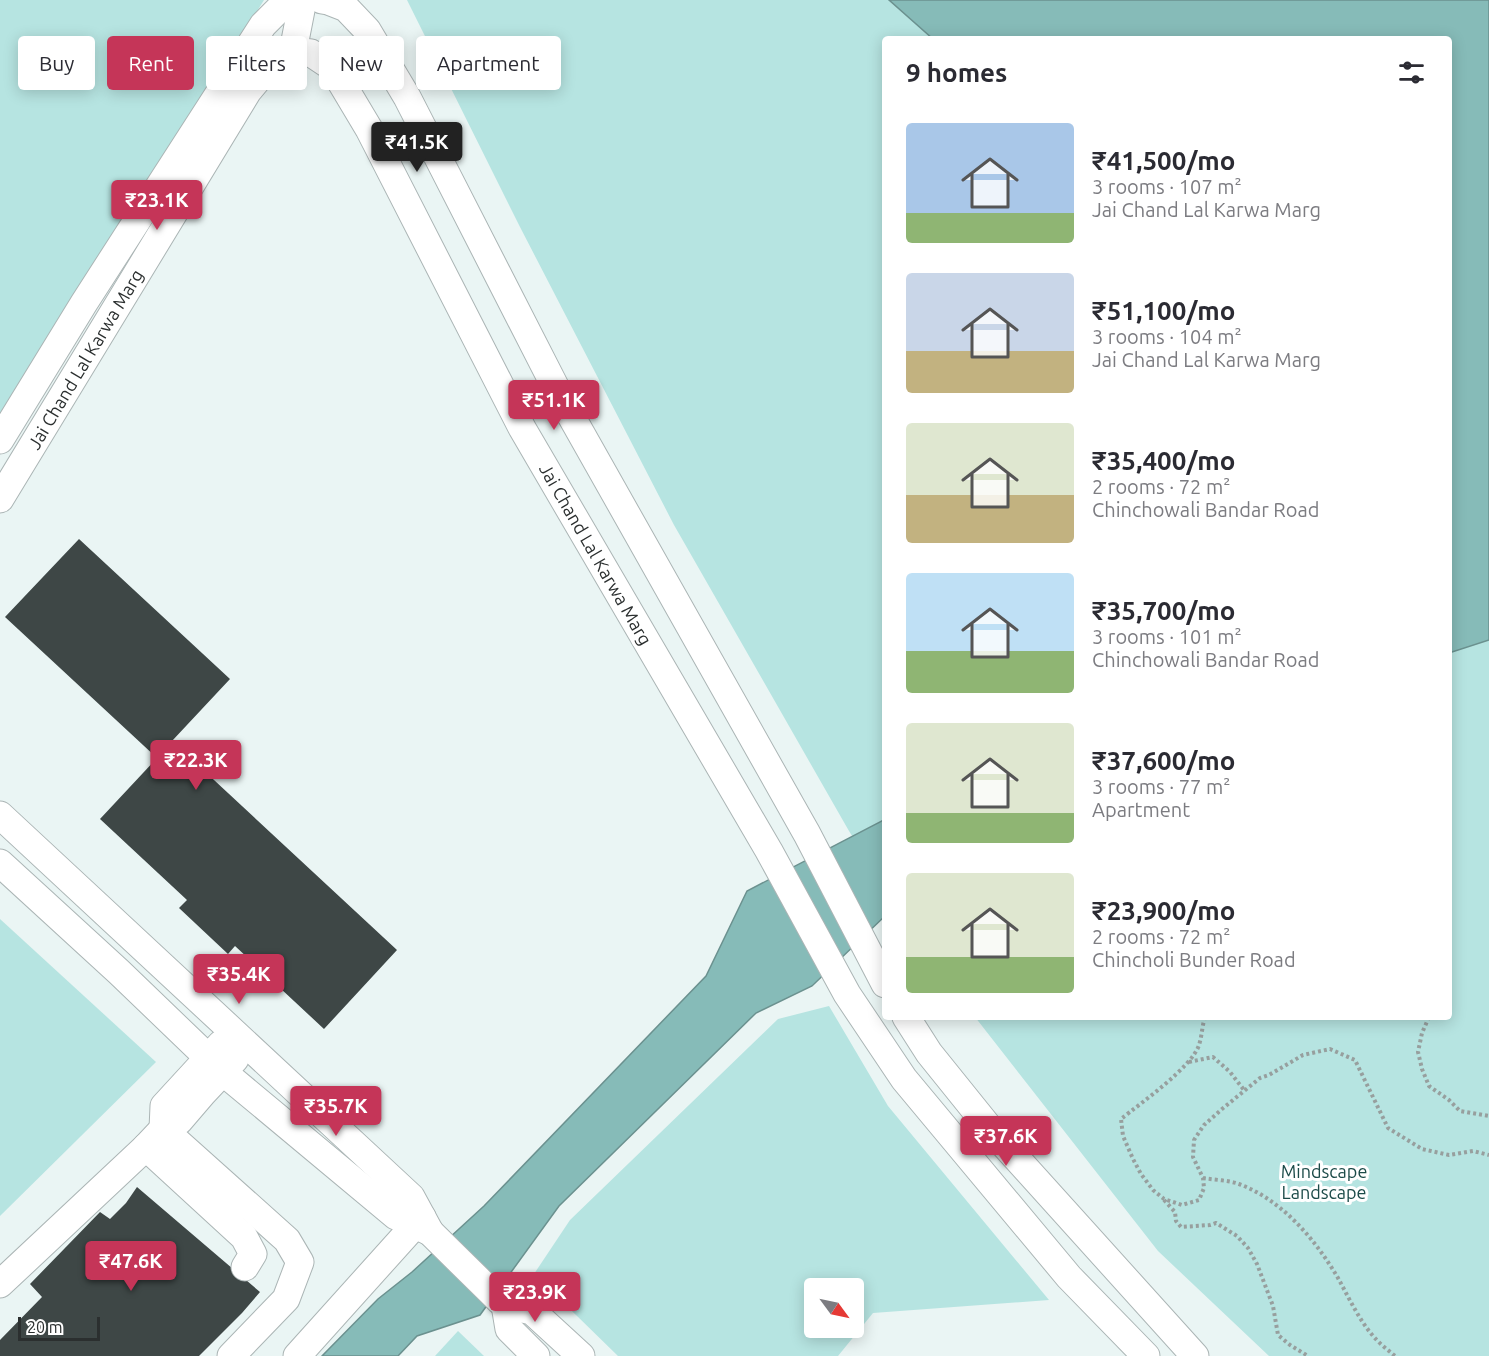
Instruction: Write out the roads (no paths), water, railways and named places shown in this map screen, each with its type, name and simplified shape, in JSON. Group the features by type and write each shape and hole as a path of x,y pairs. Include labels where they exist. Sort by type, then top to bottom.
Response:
{"street":[{"name":"Jai Chand Lal Karwa Marg","path":"0,440 84,303 262,25 282,6 299,0"},
{"path":"296,36 303,0"},
{"path":"322,0 346,9 367,30 407,97 561,398 807,834 882,980"},
{"name":"Jai Chand Lal Karwa Marg","path":"307,52 312,53 332,68 369,129 522,428 769,851 847,994 904,1079 1069,1277 1146,1356"},
{"name":"Jai Chand Lal Karwa Marg","path":"0,499 249,90"},
{"path":"0,815 411,1197 425,1228"},
{"path":"0,863 119,972 215,1065 396,1216 425,1228 502,1302 532,1311 580,1356"},
{"path":"908,1020 929,1053 991,1130 1195,1356"},
{"path":"0,1284 154,1138 179,1121 203,1093 215,1065 241,1038"},
{"path":"154,1138 244,1237 253,1254 245,1268"},
{"path":"154,1138 287,1240 300,1263 286,1299 231,1356"},
{"path":"297,1356 425,1228"},
{"path":"502,1302 508,1329 536,1356"}],"park label":[{"name":"Mindscape Landscape","path":"1324,1181"}]}
